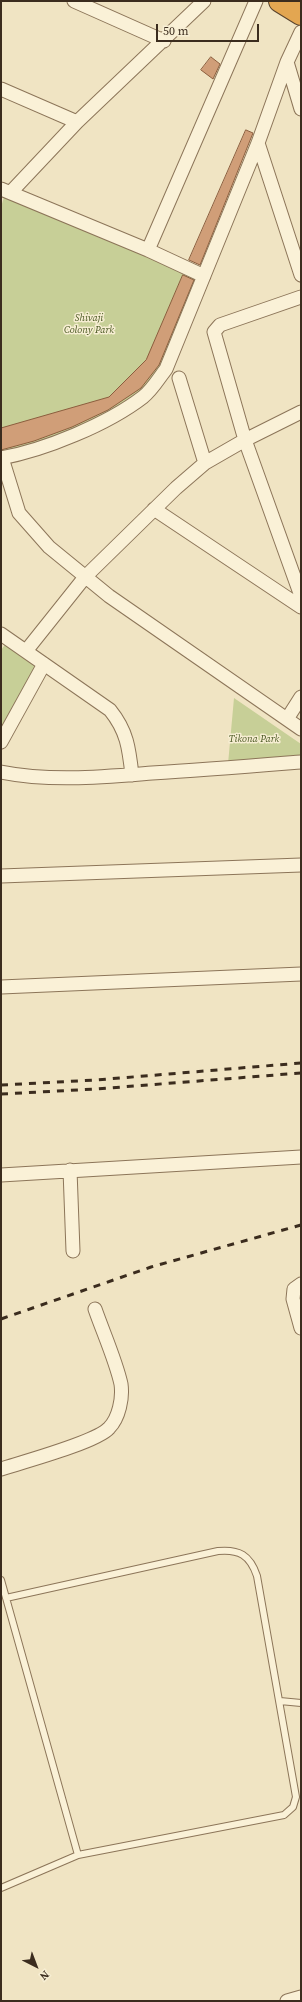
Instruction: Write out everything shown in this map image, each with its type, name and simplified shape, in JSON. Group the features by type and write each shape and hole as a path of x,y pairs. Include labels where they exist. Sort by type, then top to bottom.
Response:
{"highway":[{"path":"280,1 301,14"}],"street":[{"path":"74,1 164,41"},
{"path":"204,1 6,191 148,250 204,276"},
{"path":"148,250 256,1"},
{"path":"301,32 287,62 258,143 170,361 144,396 107,421 31,451 2,458 16,507 23,519 48,547 109,596 301,729"},
{"path":"287,62 301,109"},
{"path":"1,89 77,122"},
{"path":"258,143 301,275"},
{"path":"301,298 220,325 214,329 245,440 301,596"},
{"path":"178,378 205,463"},
{"path":"26,652 85,577 154,509 205,463 245,440 301,412"},
{"path":"154,509 301,607"},
{"path":"3,638 44,664 110,710 118,720 128,741 132,775"},
{"path":"1,742 44,664"},
{"path":"287,719 301,697"},
{"path":"1,772 30,778 54,778 132,775 301,762"},
{"path":"1,876 301,865"},
{"path":"1,987 301,974"},
{"path":"1,1175 301,1158"},
{"path":"70,1170 73,1250"},
{"path":"301,1284 294,1289 292,1296 301,1328"},
{"path":"1,1469 92,1438 101,1434 112,1423 120,1402 121,1383 95,1309"},
{"path":"287,2001 301,1997"}],"lane":[{"path":"1,1888 78,1855 279,1817 291,1811 296,1797 257,1576 250,1561 235,1551 218,1551 6,1598"},
{"path":"1,1580 78,1855"},
{"path":"280,1701 301,1703"}],"green space":[{"name":"Shivaji Colony Park","path":"4,197 154,254 204,276 166,369 107,421 1,457 1,207"},
{"path":"7,642 40,665 1,737 1,650"},
{"name":"Tikona Park","path":"234,698 301,744 301,760 228,764"}],"building":[{"path":"211,57 220,64 213,79 201,70"},
{"path":"246,130 253,133 200,265 189,260"},
{"path":"183,275 194,280 159,365 141,388 108,410 72,427 34,441 1,450 1,428 109,397 146,360"}],"railway":[{"path":"1,1085 96,1080 301,1063"},
{"path":"1,1094 96,1089 301,1073"},
{"path":"1,1319 151,1267 301,1225"}]}
